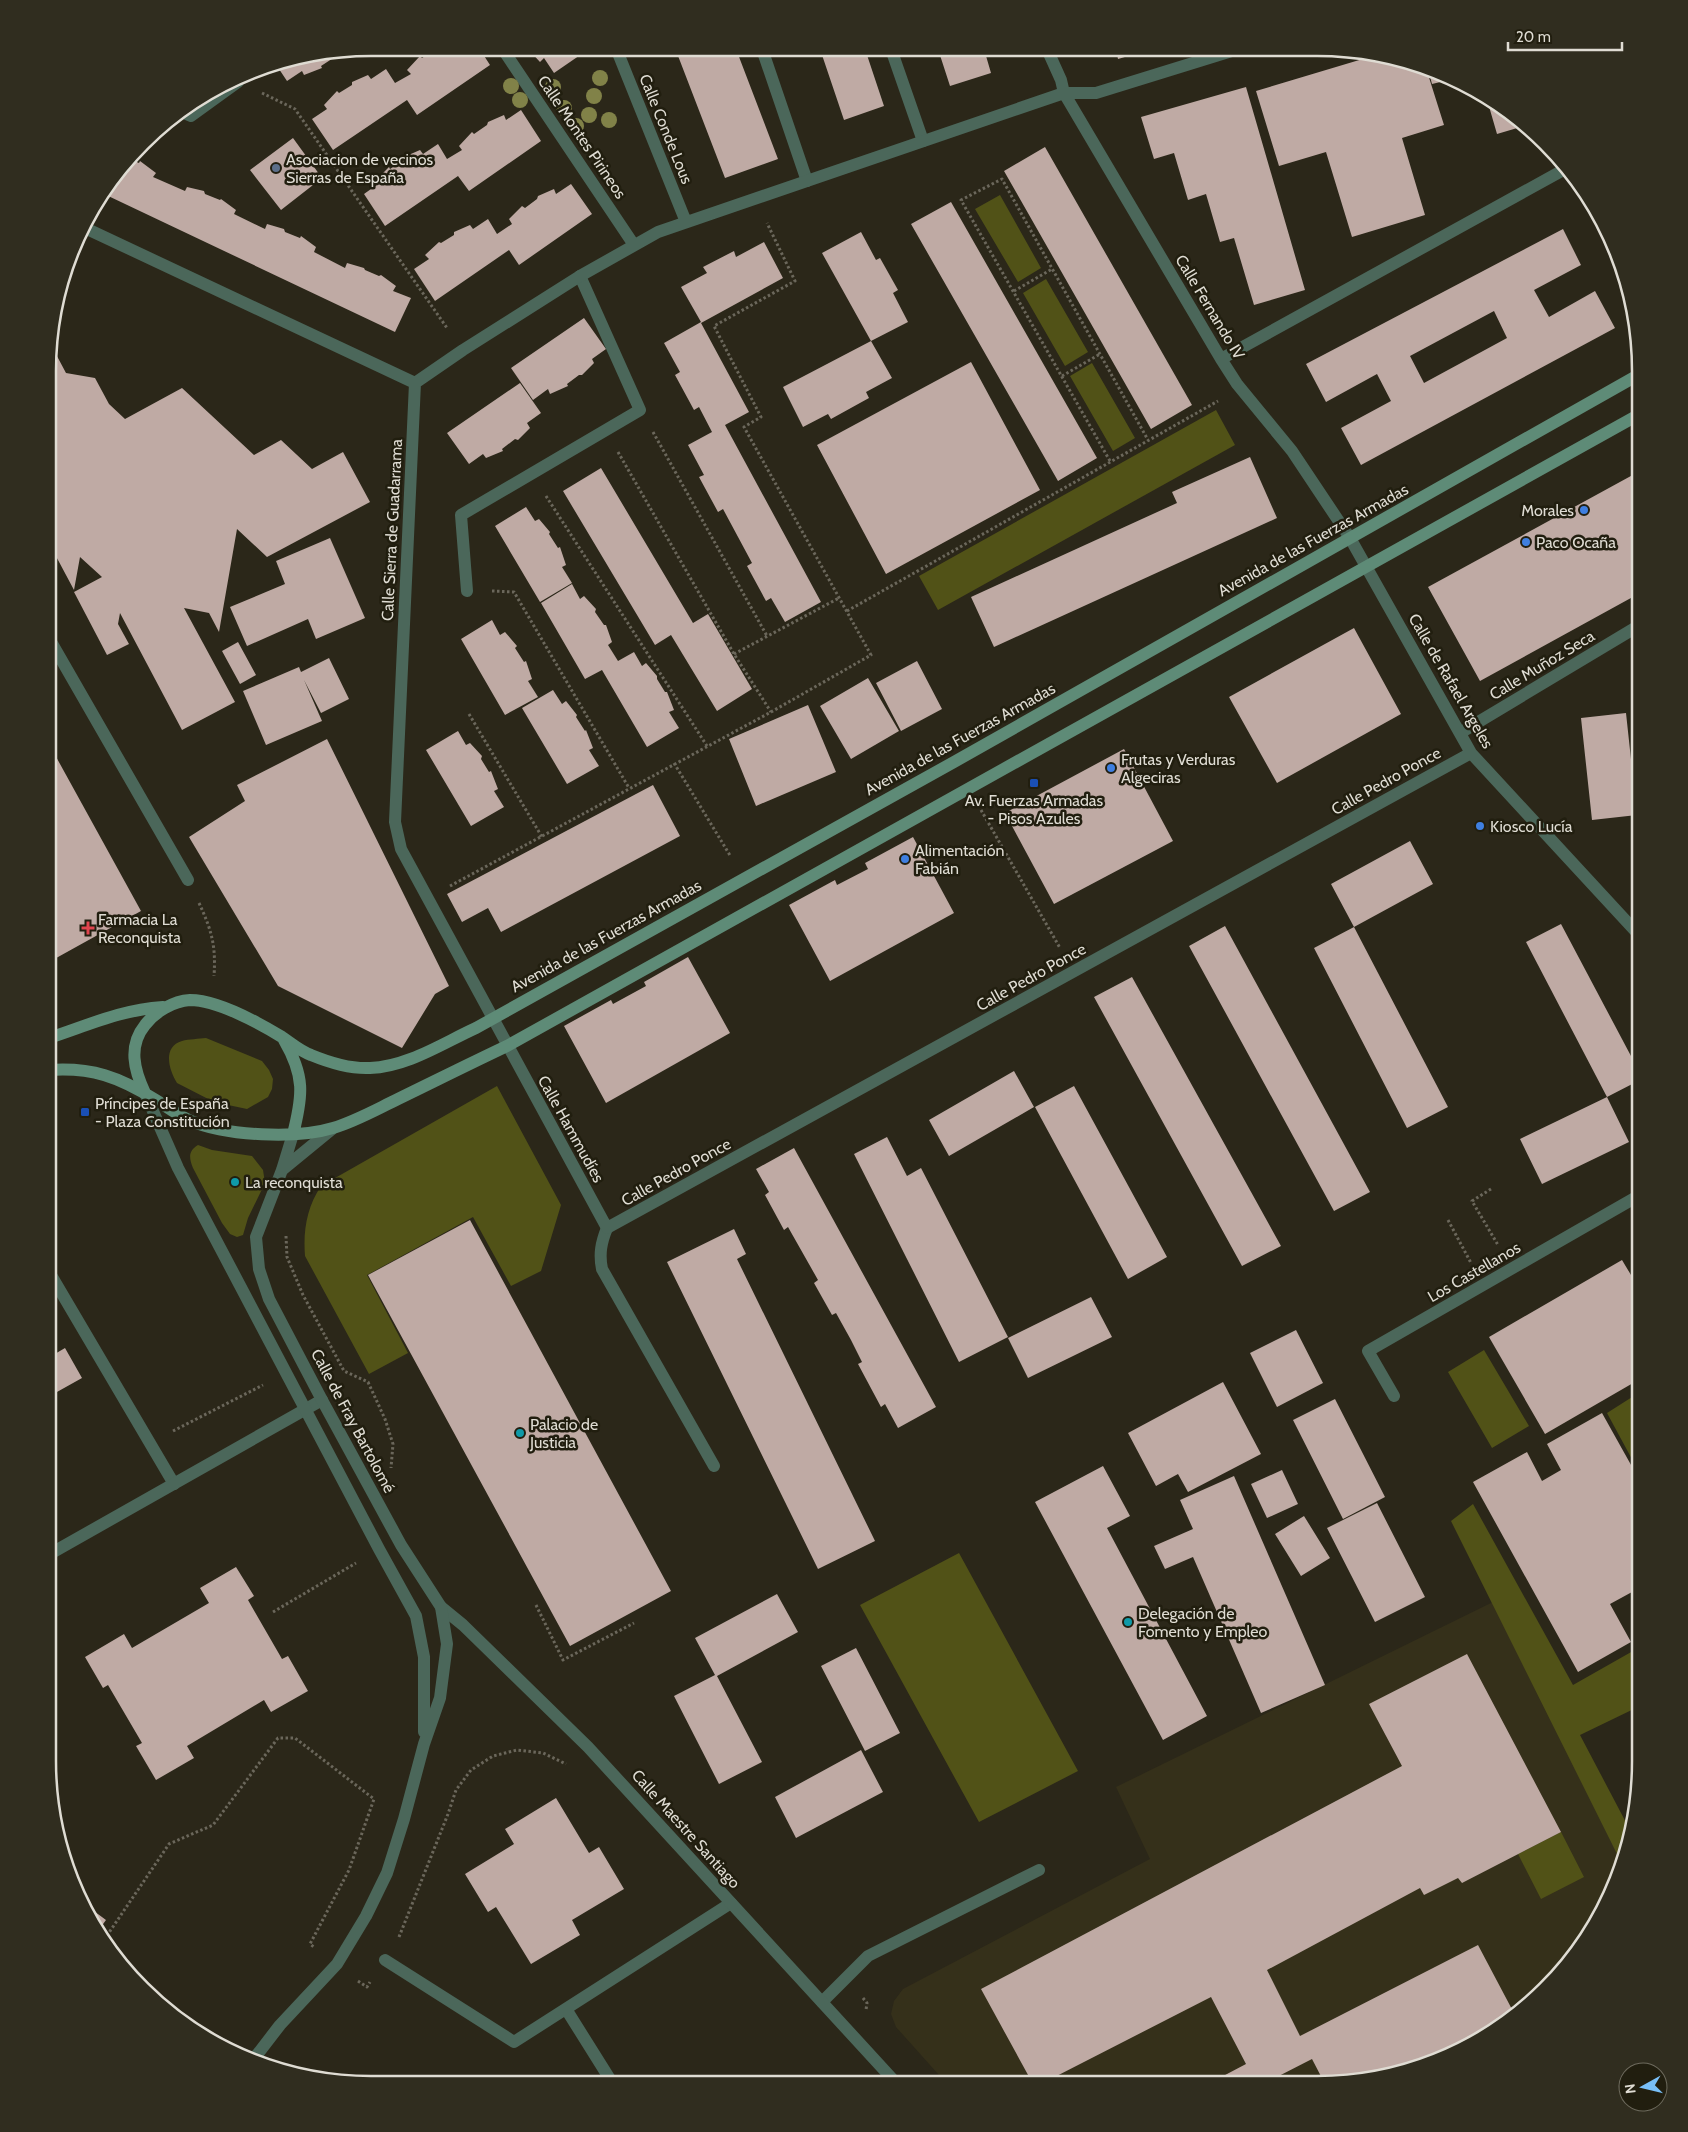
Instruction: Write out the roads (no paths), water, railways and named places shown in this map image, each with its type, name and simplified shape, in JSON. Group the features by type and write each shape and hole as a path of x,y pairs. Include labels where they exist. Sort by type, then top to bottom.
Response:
{"main road":[{"name":"Avenida de las Fuerzas Armadas","path":"282,1037 309,1055 340,1064 370,1068 403,1062 492,1018 744,879 1632,379"},
{"path":"56,1070 76,1069 101,1073 145,1093 191,1121 215,1128 263,1135 293,1134 332,1129 361,1117 507,1046 1632,418"},
{"path":"56,1036 137,1009 166,1007 190,1000 212,1005 251,1019 282,1037 296,1060 301,1087 293,1134"},
{"path":"145,1093 134,1065 134,1048 140,1031 151,1017 166,1007"}],"street":[{"name":"Calle Montes Pirineos","path":"507,56 634,245"},
{"name":"Calle Conde Lous","path":"619,56 686,222"},
{"path":"764,56 808,181"},
{"path":"894,56 923,141"},
{"name":"Calle Fernando IV","path":"1051,56 1064,93 1221,358 1241,388 1292,451 1367,567"},
{"path":"90,230 414,383 580,276 658,232 1064,93 1096,93 1216,56"},
{"path":"188,115 191,116 220,95"},
{"path":"1221,358 1560,172"},
{"path":"467,591 461,515 640,410 580,276"},
{"name":"Calle Sierra de Guadarrama","path":"414,383 395,822 401,849 492,1018"},
{"name":"Calle de Rafael Argeles","path":"1367,567 1471,753 1632,927"},
{"name":"Calle Muñoz Seca","path":"1460,734 1632,630"},
{"path":"56,650 188,880"},
{"name":"Calle Pedro Ponce","path":"607,1228 1471,753"},
{"name":"Calle Hammudíes","path":"492,1018 607,1228"},
{"name":"Calle de Fray Bartolomé","path":"145,1093 178,1168 416,1616 424,1657 424,1744"},
{"name":"Calle de Fray Bartolomé","path":"257,2054 280,2025 337,1964 366,1916 386,1873 404,1819 424,1744 440,1698 447,1644 441,1607 401,1545 322,1400 269,1298 259,1269 256,1237 282,1170 332,1129"},
{"path":"282,1170 293,1134"},
{"name":"Los Castellanos","path":"1394,1396 1368,1351 1632,1200"},
{"path":"607,1228 599,1255 602,1269 714,1466"},
{"path":"56,1284 174,1484"},
{"path":"56,1550 322,1400"},
{"name":"Calle Maestre Santiago","path":"441,1607 463,1625 588,1747 890,2076"},
{"path":"822,2002 868,1956 1039,1870"},
{"path":"385,1960 514,2042 731,1903"},
{"path":"566,2009 608,2076"}],"place":[{"name":"Asociacion de vecinos Sierras de España","path":"276,168"},
{"name":"Morales","path":"1584,510"},
{"name":"Paco Ocaña","path":"1526,542"},
{"name":"Frutas y Verduras Algeciras","path":"1111,768"},
{"name":"Av. Fuerzas Armadas - Pisos Azules","path":"1034,783"},
{"name":"Kiosco Lucía","path":"1480,826"},
{"name":"Alimentación Fabián","path":"905,859"},
{"name":"Farmacia La Reconquista","path":"88,928"},
{"name":"Príncipes de España - Plaza Constitución","path":"85,1112"},
{"name":"La reconquista","path":"235,1182"},
{"name":"Palacio de Justicia","path":"520,1433"},
{"name":"Delegación de Fomento y Empleo","path":"1128,1622"}]}
